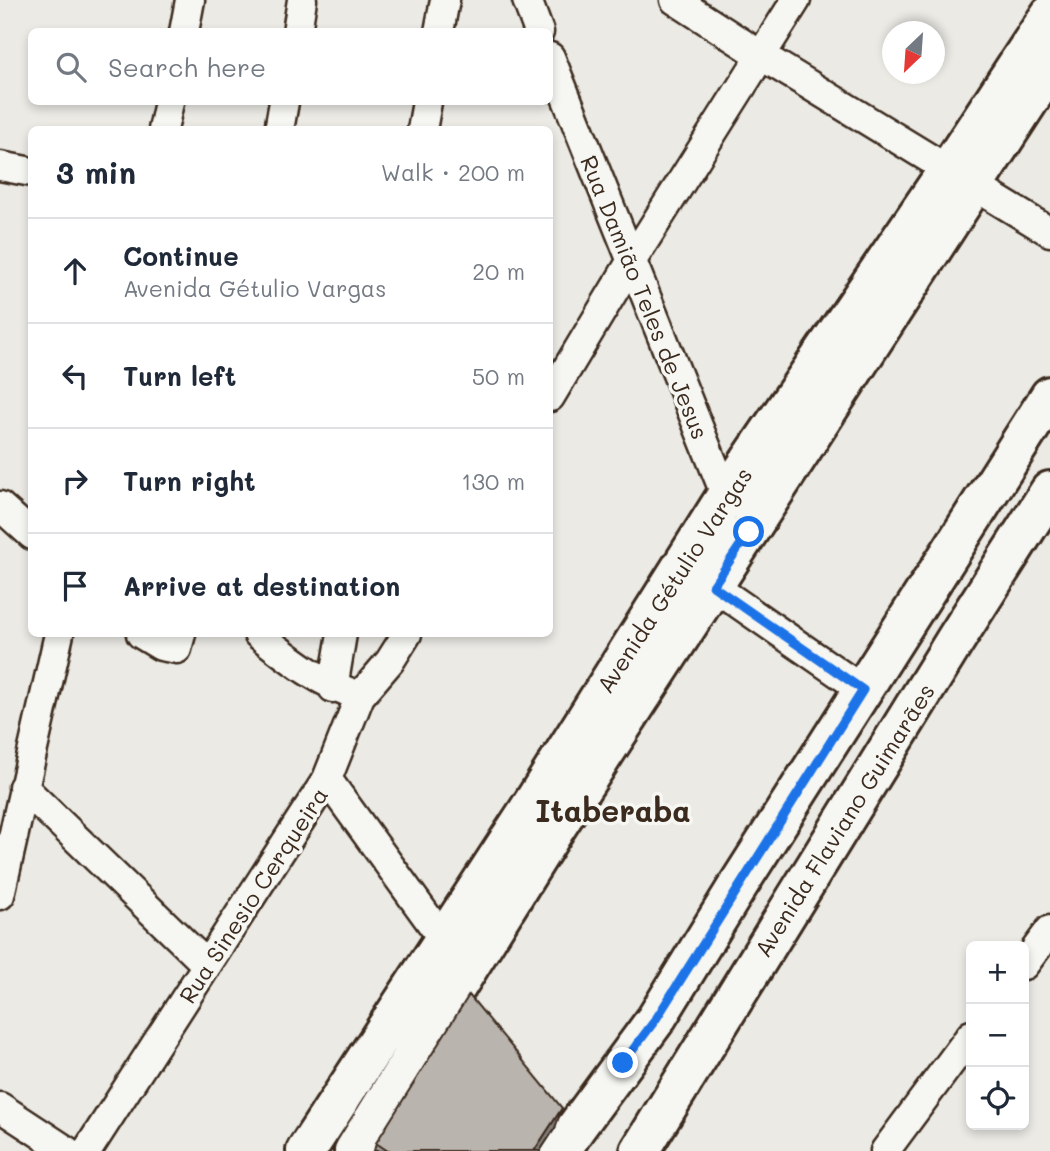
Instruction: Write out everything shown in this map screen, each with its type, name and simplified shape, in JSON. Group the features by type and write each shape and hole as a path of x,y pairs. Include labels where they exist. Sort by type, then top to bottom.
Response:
{"street":[{"path":"185,28 190,0"},
{"path":"298,28 302,0"},
{"path":"440,28 445,0"},
{"path":"527,0 538,28"},
{"path":"675,0 1050,233"},
{"path":"553,392 631,262 796,0"},
{"name":"Avenida Gétulio Vargas","path":"319,1146 443,939 542,820 713,586 761,514 961,178 1050,15"},
{"name":"Rua Damião Teles de Jesus","path":"553,65 726,496"},
{"name":"Avenida Gétulio Vargas","path":"354,1151 464,1003 542,820 726,496 961,178 1050,68"},
{"path":"164,126 168,105"},
{"path":"280,126 283,105"},
{"path":"423,126 426,105"},
{"path":"0,166 28,171"},
{"path":"564,1129 656,1019 1050,397"},
{"name":"Avenida Flaviano Guimarães","path":"640,1151 1050,491"},
{"path":"726,496 761,514"},
{"path":"0,506 28,531"},
{"path":"713,586 863,690"},
{"path":"0,895 58,637"},
{"path":"146,637 160,646 179,641"},
{"path":"262,637 289,659 346,692"},
{"path":"341,637 346,692"},
{"name":"Rua Sinesio Cerqueira","path":"87,1151 327,779 346,692 390,662 405,637"},
{"path":"327,779 443,939 464,1003"},
{"path":"23,787 208,965"},
{"path":"1029,958 1050,930"},
{"path":"885,1151 966,1042"},
{"path":"0,1107 67,1151"}],"building":[{"path":"469,995 562,1108 534,1151 388,1151 376,1143"}],"district":[{"name":"Itaberaba","path":"613,810"}],"route":[{"path":"623,1063 656,1019 863,690 713,586 749,532"}]}
